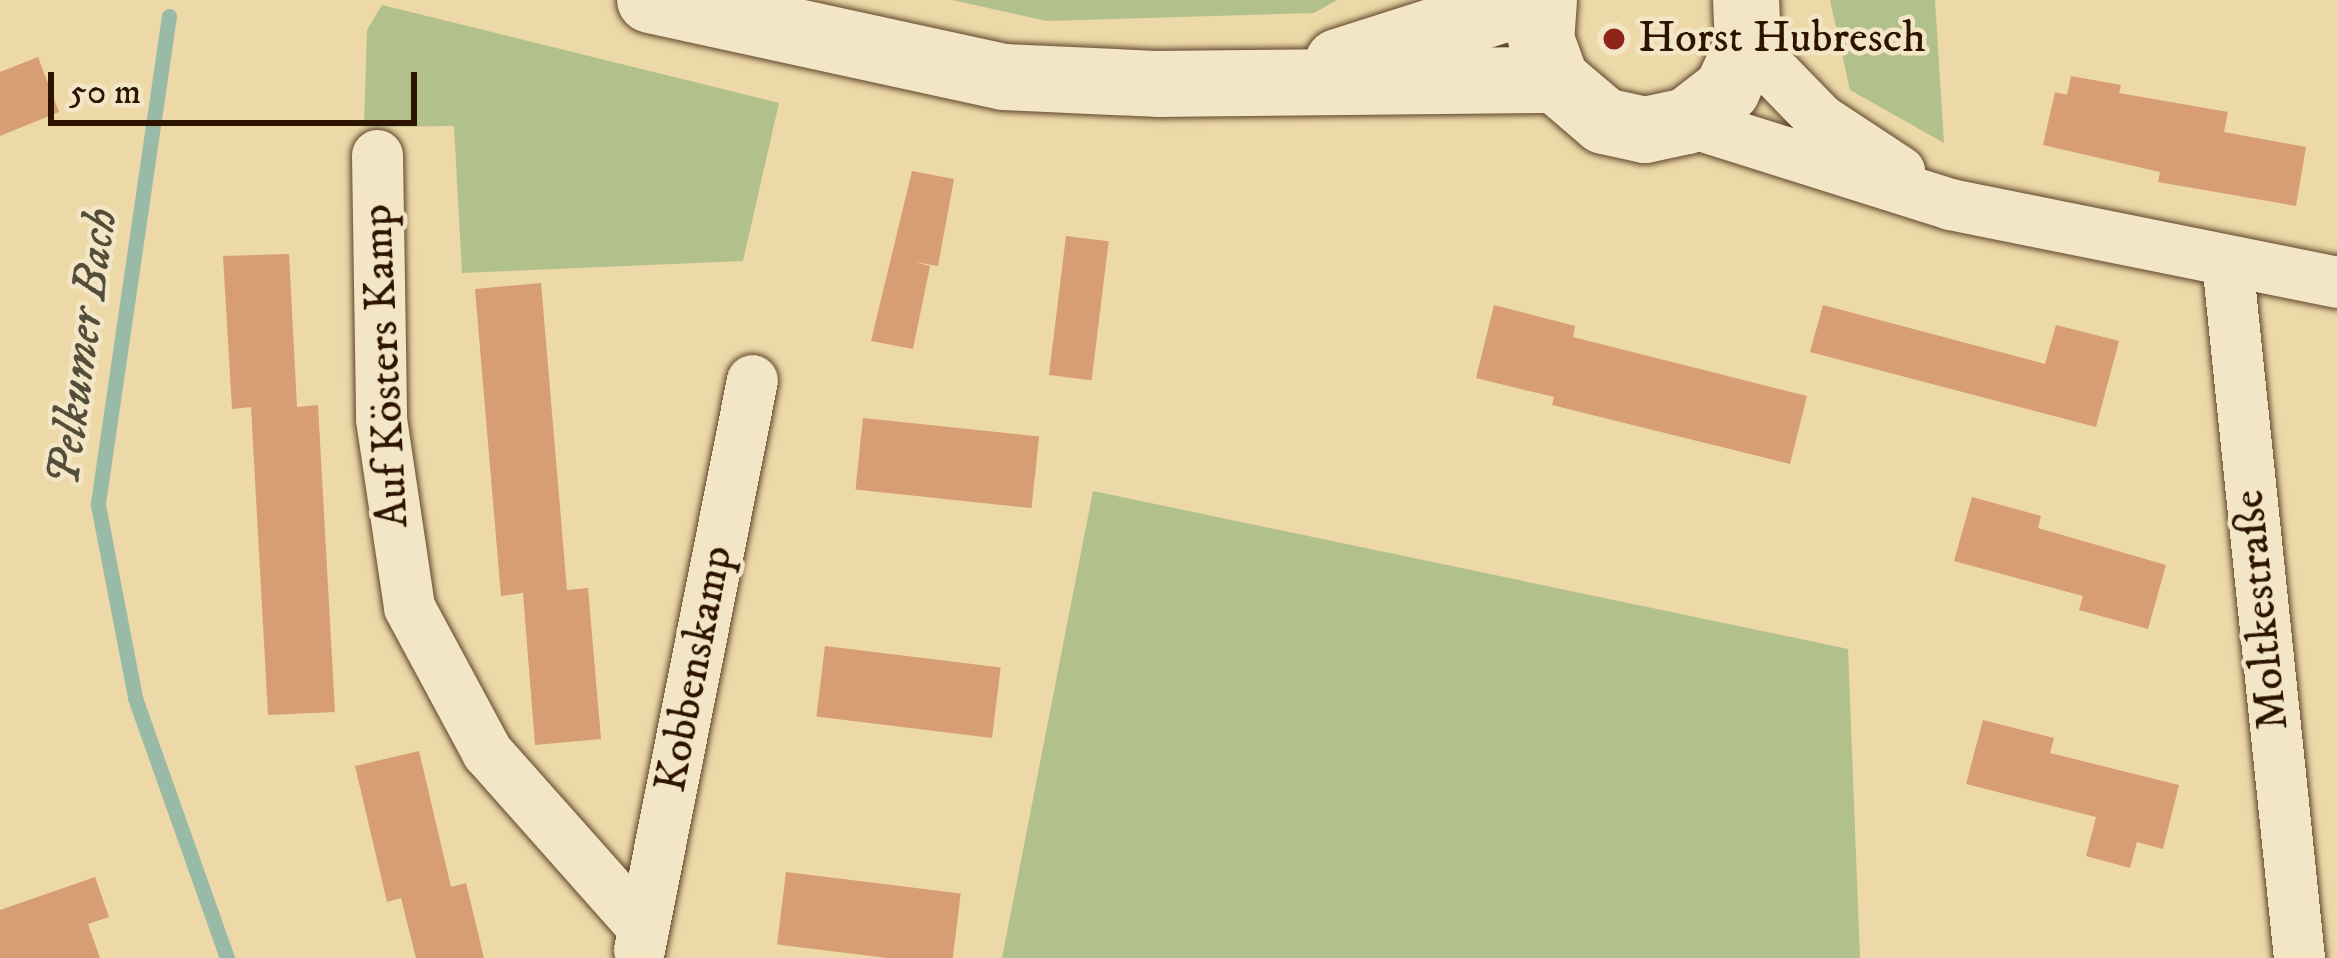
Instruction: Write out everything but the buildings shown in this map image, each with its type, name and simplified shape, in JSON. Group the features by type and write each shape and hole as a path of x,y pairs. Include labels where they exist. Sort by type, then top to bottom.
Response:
{"main road":[{"path":"650,0 1004,77 1266,84 1556,80"},
{"path":"1266,84 1532,0"},
{"path":"1544,0 1541,39 1556,80 1585,110 1624,128 1688,121 1727,90 1747,22"}],"street":[{"path":"1747,22 1820,119 1950,204"},
{"path":"1688,121 1950,204 2337,282"},
{"name":"Auf Kösters Kamp","path":"376,155 380,419 409,607 487,752 640,943"},
{"name":"Moltkestraße","path":"2227,261 2299,958"},
{"name":"Kobbenskamp","path":"640,943 752,380"}],"green space":[{"path":"952,0 1337,0 1314,13 1047,21"},
{"path":"1830,0 1935,0 1944,143 1850,90"},
{"path":"382,5 779,103 743,261 462,273 454,126 364,127 367,30"},
{"path":"1093,491 1848,649 1860,958 1002,958"}],"waterway":[{"name":"Pelkumer Bach","path":"169,16 98,505 135,698 227,958"}],"place":[{"name":"Horst Hubresch","path":"1614,39"}]}
